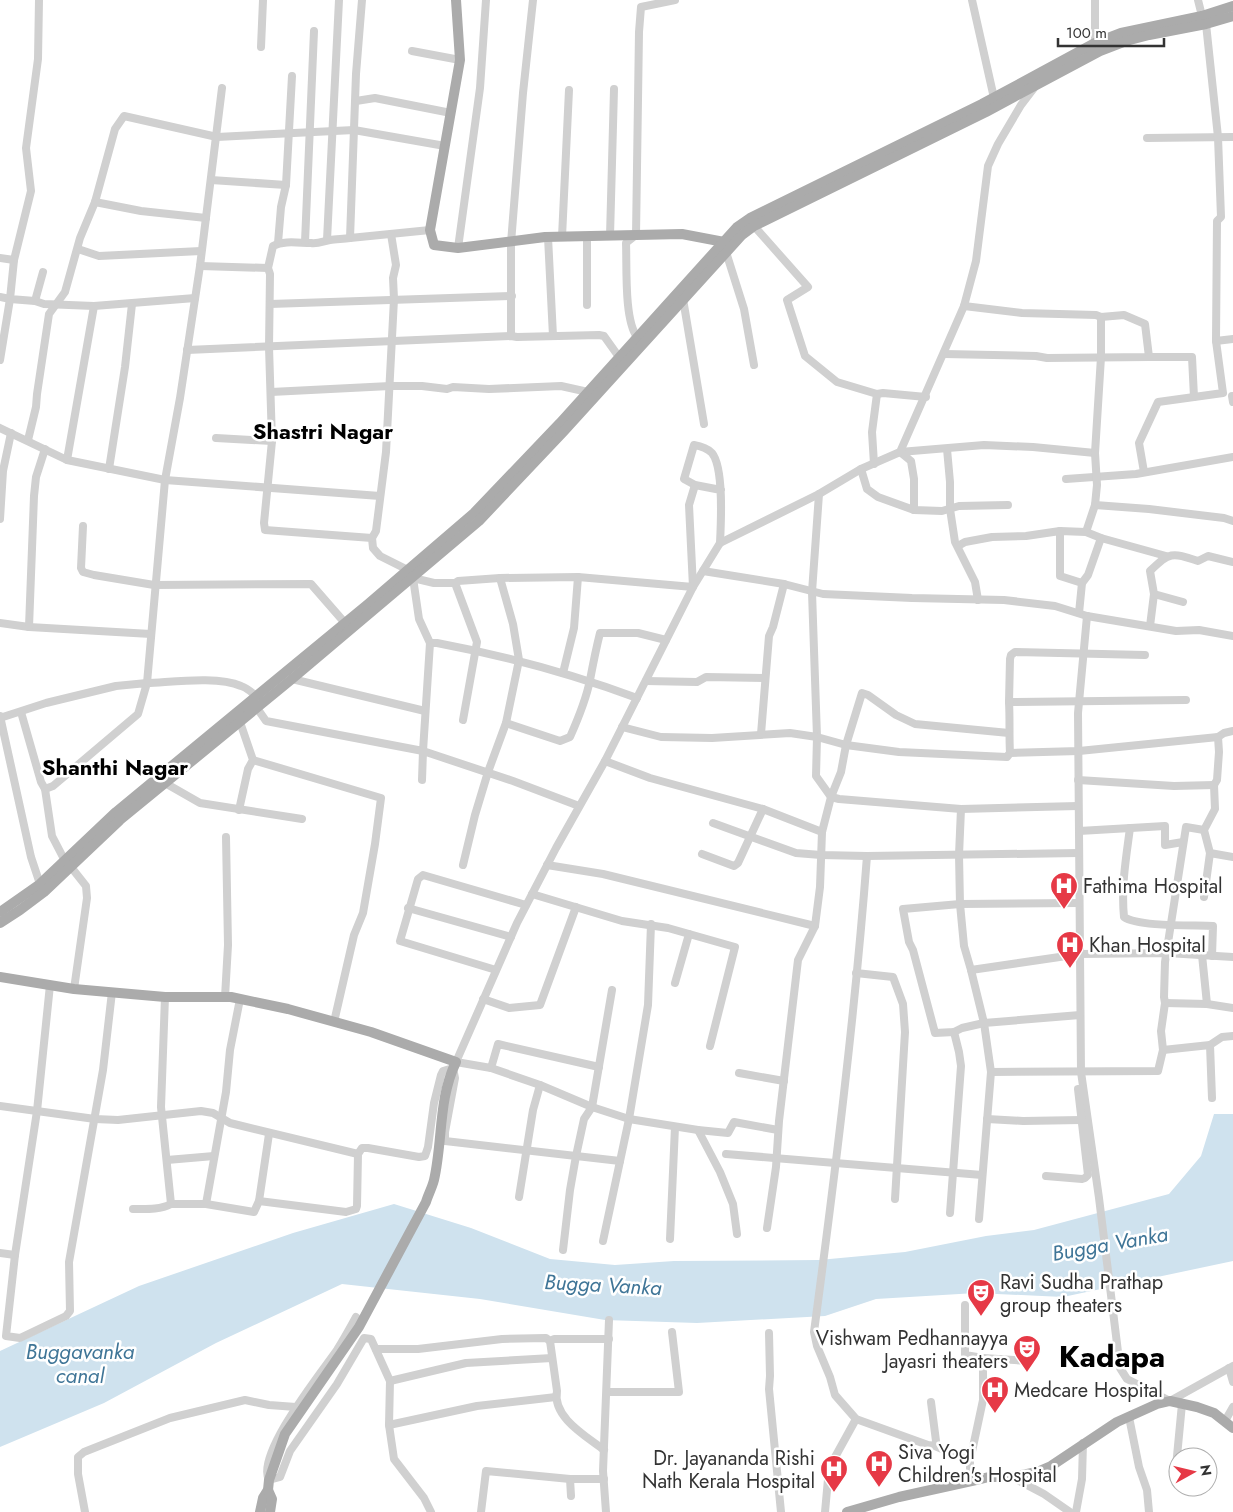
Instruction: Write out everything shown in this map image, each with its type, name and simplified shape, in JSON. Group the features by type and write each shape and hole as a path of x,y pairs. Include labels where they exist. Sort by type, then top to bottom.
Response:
{"main road":[{"path":"456,0 460,60 430,230 434,245 458,248 548,237 682,234 727,247"},
{"path":"0,912 68,864 240,722 259,702 345,623 479,520 564,431 683,299 727,247 737,227 750,218 999,100 1037,84 1100,51 1204,20 1233,6"},
{"path":"0,922 44,892 116,812 259,702 292,679 411,574 474,513 637,337 742,234 754,226 999,100 1095,43 1145,27 1233,16"},
{"path":"0,977 74,989 165,997 225,997 240,999 288,1009 371,1032 454,1065 442,1109 434,1181 426,1202 359,1327 285,1434 260,1512"},
{"path":"847,1512 899,1497 976,1480 1037,1472 1051,1466 1083,1443 1128,1417 1157,1404 1170,1401 1198,1406 1214,1413 1229,1424"},
{"path":"268,1485 272,1500 270,1512"}],"street":[{"path":"0,360 14,260 31,191 26,148 38,59 39,0"},
{"path":"261,46 263,0"},
{"path":"328,240 339,0"},
{"path":"350,238 356,74 362,0"},
{"path":"458,248 480,88 486,0"},
{"path":"511,336 512,241 522,93 533,0"},
{"path":"637,337 632,329 628,302 626,243 636,235 641,7 675,0"},
{"path":"972,0 999,100"},
{"path":"1095,0 1095,43"},
{"path":"1198,0 1204,20 1218,137 1221,217 1217,221 1216,341 1223,393"},
{"path":"305,242 314,31"},
{"path":"412,51 460,60"},
{"path":"278,243 281,206 286,185 292,76"},
{"path":"900,452 926,397 964,306 976,261 988,166 1016,113 1037,84"},
{"path":"45,789 53,786 138,714 147,682 165,480 200,266 222,88"},
{"path":"610,236 614,88"},
{"path":"562,237 569,90"},
{"path":"356,101 375,98 451,113"},
{"path":"28,440 36,407 49,314 65,292 80,238 95,202 115,129 124,116 217,137 354,130 445,146"},
{"path":"1147,138 1233,137"},
{"path":"211,180 286,185"},
{"path":"95,202 141,211 206,218"},
{"path":"754,226 808,287 787,300 805,356 837,382 877,394 926,397"},
{"path":"372,538 265,530 264,523 272,441 269,347 270,274 268,268 273,246 278,243 305,242 311,244 328,240 430,230"},
{"path":"391,234 396,265 393,278 394,299 390,386 386,452 376,531 372,538 373,548 380,556 411,574 434,583 455,583 458,581 500,578 578,577 692,587"},
{"path":"587,236 587,305"},
{"path":"548,237 553,336"},
{"path":"727,247 744,310 754,365"},
{"path":"78,249 99,256 202,251"},
{"path":"0,258 14,260"},
{"path":"200,266 268,268"},
{"path":"35,301 43,272"},
{"path":"270,304 512,296"},
{"path":"0,298 55,305 94,306 195,298"},
{"path":"683,299 704,424"},
{"path":"109,469 125,367 132,304"},
{"path":"67,460 94,306"},
{"path":"964,306 1022,313 1096,315 1101,317 1124,315 1145,324 1149,357"},
{"path":"1086,532 1095,505 1095,453 1101,357 1101,317"},
{"path":"187,350 511,336 604,336 619,357"},
{"path":"1216,341 1233,339"},
{"path":"944,354 1036,356 1047,358 1192,357 1194,397"},
{"path":"271,392 390,386 422,386 447,389 561,386 588,392"},
{"path":"1144,472 1139,443 1158,402 1223,393 1233,398"},
{"path":"874,464 872,432 877,394"},
{"path":"0,428 67,460 165,480 380,496"},
{"path":"0,519 3,471 11,433"},
{"path":"216,438 272,441"},
{"path":"620,1161 445,1141 455,1078 454,1065 526,905 605,761 692,587 720,542 721,490 714,458 710,451 695,445 684,480 695,485 721,490"},
{"path":"720,542 819,494 861,469 900,452 984,445 1034,446 1095,453"},
{"path":"29,627 34,496 36,477 45,449"},
{"path":"946,449 950,482 950,510 955,542 974,582 978,600"},
{"path":"900,452 912,461 914,510"},
{"path":"1066,479 1136,474 1233,457"},
{"path":"861,469 867,489 878,497 914,510 942,511 959,506 1008,505"},
{"path":"692,587 689,505 695,485"},
{"path":"819,494 812,592 817,737 816,776 831,797 961,810 1078,806"},
{"path":"1095,505 1150,509 1224,518 1233,521"},
{"path":"83,526 80,560 83,572 156,585 311,584 345,623"},
{"path":"1060,532 1060,576 1082,583"},
{"path":"958,546 965,542 992,537 1086,532 1166,556 1180,555 1198,561 1208,556 1233,562"},
{"path":"1046,1176 1082,1179 1088,1175 1081,1120 1079,1072 1079,701 1084,654 1082,583 1088,575 1101,538"},
{"path":"1150,626 1154,594 1150,570 1166,556"},
{"path":"703,571 784,584 812,592 912,598 1004,600 1055,606 1083,614 1176,631 1199,630 1233,636"},
{"path":"411,574 419,619 430,643 422,780"},
{"path":"562,673 574,628 578,577"},
{"path":"463,865 488,772 506,723 520,660 513,624 500,578"},
{"path":"455,583 477,642 463,720"},
{"path":"761,734 769,636 784,584"},
{"path":"1154,594 1183,602"},
{"path":"0,623 29,627 151,634"},
{"path":"506,723 560,741 570,737 590,680 592,662 600,633 638,633 666,640"},
{"path":"430,643 476,650 520,660 590,680 637,698"},
{"path":"1010,753 1009,702 1011,654 1015,652 1145,655"},
{"path":"646,681 697,682 706,677 765,678"},
{"path":"292,679 425,711"},
{"path":"40,884 31,857 0,717 107,688 147,682 216,681 242,686 259,702 266,721 423,751 488,772 579,806"},
{"path":"766,1228 776,1157 798,960 814,926 820,887 822,832 831,797 841,772 846,745 862,693 868,695 896,715 915,724 1009,733"},
{"path":"1009,702 1186,700"},
{"path":"22,712 41,782 45,789 52,836 68,864 86,886 87,898 74,989"},
{"path":"239,810 248,769 253,760 240,722"},
{"path":"622,727 661,737 712,738 790,733 817,737 846,745 898,752 1007,757 1010,753 1078,750 1218,736 1233,731"},
{"path":"1204,897 1210,853 1204,830 1214,808 1214,785 1217,780 1219,752 1218,736"},
{"path":"253,760 381,798 376,844 364,913 354,935 334,1022"},
{"path":"605,761 650,778 763,809 822,832"},
{"path":"1078,780 1174,786 1214,785"},
{"path":"165,783 200,803 302,818"},
{"path":"702,854 734,866 738,863 763,809"},
{"path":"961,810 959,855 960,904 964,946 984,1023 991,1072 979,1218"},
{"path":"713,823 796,853 867,856 1079,853"},
{"path":"1079,831 1165,826 1165,845 1183,842"},
{"path":"991,1072 1158,1070 1163,1050 1161,1032 1165,1004 1165,962 1183,842 1186,827 1204,830"},
{"path":"1130,828 1122,903 1124,917 1135,922 1213,926 1212,956"},
{"path":"225,997 228,946 226,837"},
{"path":"1210,853 1233,857"},
{"path":"867,856 836,1163 814,1332 817,1346 830,1377 835,1395 856,1419 935,1446 970,1461"},
{"path":"547,864 603,874 814,926"},
{"path":"496,970 401,942 399,938 418,879 424,875 526,905"},
{"path":"532,894 622,921 652,924 735,947 710,1046"},
{"path":"1079,903 960,904 903,909 909,942 935,1033 954,1032 962,1028 984,1023 1080,1015"},
{"path":"408,908 511,937"},
{"path":"483,1000 509,1008 540,1005 576,908"},
{"path":"603,1241 629,1119 648,1005 652,924"},
{"path":"675,982 689,934"},
{"path":"971,970 1080,954 1167,953 1233,957"},
{"path":"1202,955 1207,1004"},
{"path":"856,973 893,978 902,1004 905,1032 895,1199"},
{"path":"50,985 37,1111 15,1255 6,1336 20,1338 66,1316 70,1312 69,1262 103,1070 112,992"},
{"path":"563,1250 576,1156 584,1119 592,1107 612,990"},
{"path":"165,997 161,1107 171,1204"},
{"path":"206,1204 226,1092 230,1050 240,999"},
{"path":"1165,1004 1207,1004 1233,1008"},
{"path":"950,1213 961,1066 954,1032"},
{"path":"1163,1050 1210,1045 1222,1037 1233,1036"},
{"path":"490,1068 498,1044 599,1067"},
{"path":"1210,1045 1212,1098"},
{"path":"259,1201 346,1212 356,1210 358,1154 362,1148 419,1157 425,1156 441,1075 443,1071 454,1065 490,1068 629,1119 728,1133 734,1122 778,1130"},
{"path":"1079,1072 1099,1198 1120,1368 1127,1379 1170,1401 1231,1367 1233,1382"},
{"path":"739,1073 784,1081"},
{"path":"519,1197 532,1110 540,1085"},
{"path":"0,1106 95,1119 118,1120 201,1111 213,1113 230,1123 268,1134 358,1154"},
{"path":"987,1119 1023,1121 1081,1120"},
{"path":"670,1239 675,1127"},
{"path":"698,1130 720,1172 733,1204 737,1234"},
{"path":"133,1209 148,1210 166,1207 171,1204 206,1204 254,1212 259,1201 268,1134"},
{"path":"726,1154 982,1175"},
{"path":"167,1160 214,1156"},
{"path":"0,1253 15,1255"},
{"path":"965,1305 965,1355 1029,1362"},
{"path":"356,1317 338,1348 282,1429 268,1462 266,1475 268,1485 280,1477 290,1451 336,1384 364,1338 371,1339 390,1380 389,1426 394,1459 424,1498 431,1512"},
{"path":"606,1512 604,1450 609,1320"},
{"path":"607,1392 679,1392 672,1332"},
{"path":"769,1333 769,1389 781,1512"},
{"path":"376,1349 418,1349 502,1339 546,1338 550,1341"},
{"path":"550,1341 554,1339 609,1339"},
{"path":"550,1341 557,1391 556,1397 562,1416 604,1450"},
{"path":"390,1380 466,1363 552,1358"},
{"path":"976,1480 970,1470 970,1461 982,1400 984,1358"},
{"path":"389,1426 477,1406 556,1397"},
{"path":"86,1512 78,1474 78,1457 84,1452 170,1418 245,1400 270,1406 296,1407"},
{"path":"931,1402 935,1446"},
{"path":"1178,1447 1182,1404"},
{"path":"1229,1424 1233,1407"},
{"path":"1128,1417 1146,1490 1149,1512"},
{"path":"825,1512 829,1468 856,1419"},
{"path":"1076,1512 1082,1479 1083,1443"},
{"path":"481,1512 486,1471 570,1479 604,1479"},
{"path":"1012,1476 1044,1494 1070,1512"},
{"path":"570,1479 571,1496"}],"water":[{"name":"Buggavanka canal","path":"1214,1114 1233,1114 1233,1261 1063,1297 976,1293 876,1299 825,1316 697,1323 605,1320 480,1299 342,1284 216,1343 104,1403 0,1447 0,1351 139,1286 293,1233 394,1204 471,1228 550,1259 615,1265 674,1261 819,1260 905,1252 986,1236 1034,1230 1169,1194 1201,1156"}],"place":[{"name":"Fathima Hospital","path":"1064,910"},
{"name":"Khan Hospital","path":"1070,969"},
{"name":"Ravi Sudha Prathap group theaters","path":"981,1317"},
{"name":"Vishwam Pedhannayya Jayasri theaters","path":"1027,1373"},
{"name":"Medcare Hospital","path":"995,1414"},
{"name":"Siva Yogi Children's Hospital","path":"879,1488"},
{"name":"Dr. Jayananda Rishi Nath Kerala Hospital","path":"834,1493"}],"district":[{"name":"Shastri Nagar","path":"323,431"},
{"name":"Shanthi Nagar","path":"115,767"},
{"name":"Kadapa","path":"1112,1357"}],"water label":[{"name":"Bugga Vanka","path":"1110,1244"},
{"name":"Bugga Vanka","path":"603,1285"}]}
